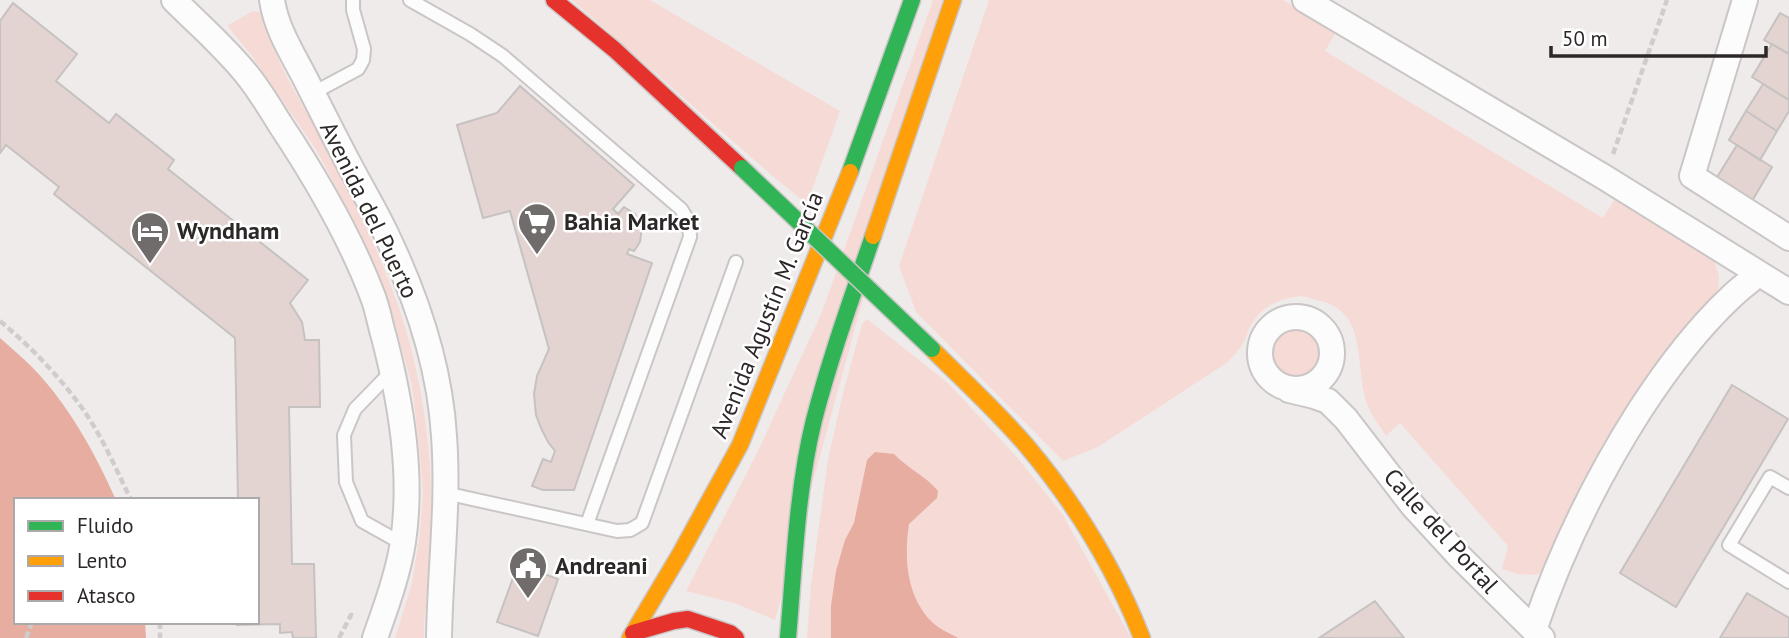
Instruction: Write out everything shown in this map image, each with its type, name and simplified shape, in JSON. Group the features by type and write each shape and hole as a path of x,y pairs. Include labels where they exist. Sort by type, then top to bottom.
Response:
{"main road":[{"path":"554,0 615,50 742,167 1005,421 1059,487 1104,558 1142,638"},
{"name":"Avenida Agustín M. García","path":"631,636 740,445 839,201 912,0"},
{"path":"789,638 804,475 814,421 843,324 953,0"},
{"path":"631,636 688,619 730,633 736,638"}],"street":[{"name":"Avenida del Puerto","path":"174,0 221,45 249,77 322,192 355,254 374,299 393,370 406,465 407,505 403,544 374,638"},
{"name":"Avenida del Puerto","path":"272,0 276,20 388,237 415,302 429,351 438,389 444,435 446,522 439,638"},
{"path":"1305,0 1604,177 1789,292"},
{"path":"1745,0 1692,176 1789,238"},
{"path":"1538,634 1548,590 1576,526 1602,473 1631,425 1664,374 1700,329 1758,274"},
{"path":"1300,317 1311,320 1329,337 1335,396 1346,419 1328,401 1289,390 1268,377 1259,354 1267,331 1276,323 1287,318 1300,317"},
{"path":"1289,390 1311,387 1328,372 1332,361"},
{"name":"Calle del Portal","path":"1346,419 1413,506 1538,634"}],"lane":[{"path":"313,93 358,69 363,60 364,49 353,10 353,0"},
{"path":"410,0 503,56 681,209 689,222 690,237 587,524"},
{"path":"445,493 617,531 630,530 642,523 736,262"},
{"path":"393,370 355,409 344,435 346,482 362,521 403,544"},
{"path":"1789,488 1770,477 1729,545 1789,582"}],"path":[{"path":"1604,177 1667,0"},
{"path":"0,321 25,342 83,410 130,498"}],"shaded area":[{"path":"572,0 650,0 840,111 807,204 769,173"},
{"path":"933,0 945,0 775,620 734,603 686,591 757,453 822,312"},
{"path":"989,0 1283,0 1336,32 1325,51 1603,218 1615,199 1713,257 1719,276 1718,291 1711,302 1674,339 1628,404 1559,540 1550,567 1536,575 1517,574 1502,569 1508,546 1400,423 1386,436 1376,421 1365,399 1358,350 1351,324 1343,313 1332,305 1306,297 1288,298 1270,306 1255,319 1243,343 1228,362 1098,447 1063,461 916,312 899,266"},
{"path":"253,11 263,15 281,65 355,204 383,266 406,329 422,400 429,449 430,552 424,638 395,638 412,583 423,494 412,386 392,313 361,235 317,151 252,56 229,28 228,25"},
{"path":"867,319 948,383 1017,457 1063,515 1131,638 807,638 811,585 828,459 862,324"},
{"path":"1296,328 1315,335 1322,354 1315,373 1296,380 1277,373 1270,354 1277,335"},
{"path":"0,338 32,367 58,397 90,447 115,498 14,498 14,624 145,624 146,638 0,638"},
{"path":"875,452 894,454 938,491 937,498 909,524 907,562 911,587 922,610 936,625 958,638 831,638 831,606 836,571 845,540 854,523 867,460"}],"building":[{"path":"13,3 77,54 56,81 109,123 116,114 174,160 168,169 308,280 290,303 302,322 305,340 319,340 320,407 289,407 292,564 314,564 316,638 293,638 292,632 280,633 280,624 237,625 259,624 259,498 238,498 235,338 54,194 59,187 6,145 0,153 0,21"},
{"path":"1780,13 1789,18 1789,54 1764,40"},
{"path":"1772,44 1789,54 1789,100 1752,77"},
{"path":"1763,84 1789,100 1789,111 1777,131 1746,111"},
{"path":"520,86 634,185 613,209 618,214 624,207 635,214 642,227 640,242 634,251 629,249 627,254 652,263 574,490 543,490 532,486 543,459 551,462 555,451 536,415 534,394 537,376 549,349 510,211 483,218 457,125 497,113"},
{"path":"1746,111 1777,131 1760,160 1729,140"},
{"path":"1737,145 1772,167 1752,201 1716,179"},
{"path":"1732,385 1788,419 1676,607 1620,573"},
{"name":"Andreani","path":"518,564 558,579 538,636 497,622"},
{"path":"1747,593 1789,618 1789,638 1720,638"},
{"path":"1375,601 1404,638 1319,638"}],"traffic: fast":[{"path":"850,172 912,0"},
{"path":"742,168 932,349"},
{"path":"788,638 797,528 808,446 827,374 873,236"}],"traffic: slow":[{"path":"873,236 953,0"},
{"path":"630,638 740,445 850,172"},
{"path":"932,349 1015,432 1061,489 1106,562 1142,638"}],"traffic: jam":[{"path":"554,0 615,50 742,168"},
{"path":"633,633 688,619 730,633 736,638"}],"place":[{"name":"Bahia Market","path":"537,256"},
{"name":"Wyndham","path":"150,265"},
{"name":"Andreani","path":"528,600"}]}
